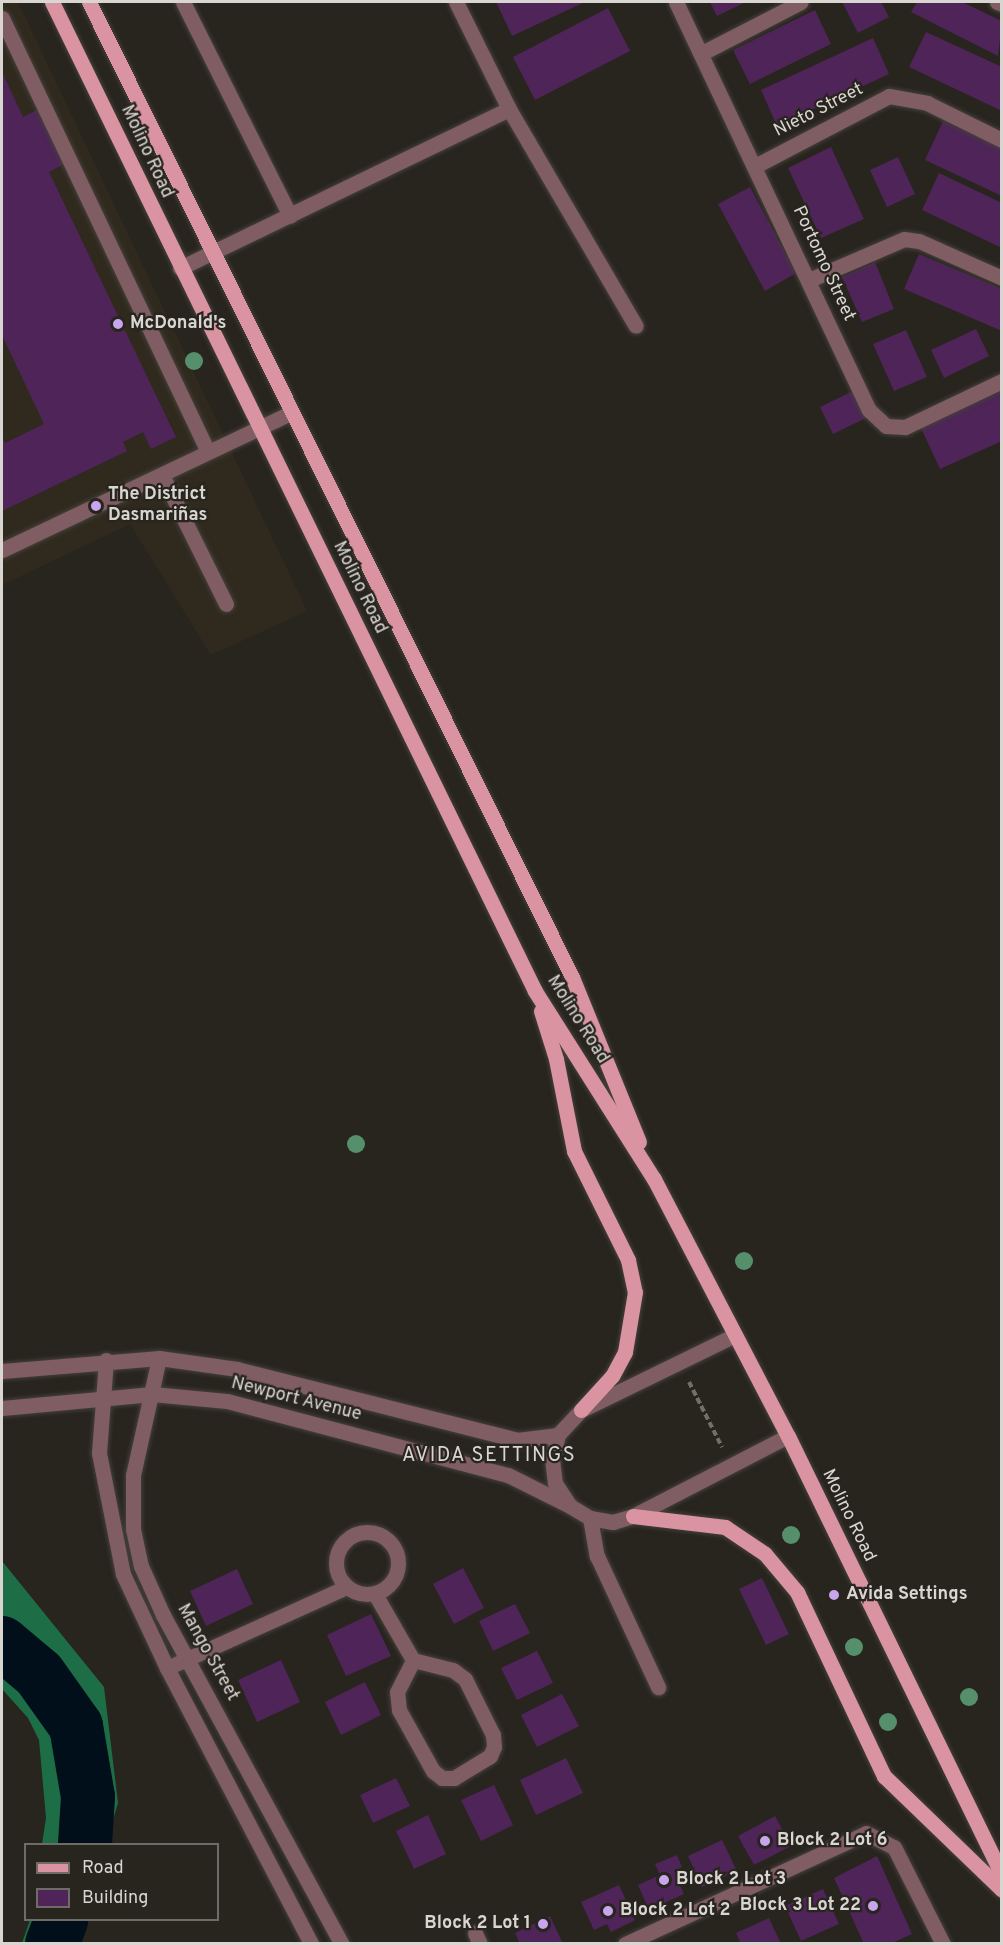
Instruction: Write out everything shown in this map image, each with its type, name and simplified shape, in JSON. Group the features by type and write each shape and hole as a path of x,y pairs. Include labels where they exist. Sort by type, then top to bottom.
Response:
{"main road":[{"name":"Molino Road","path":"52,2 258,429 535,991 654,1179 788,1436 1002,1874"},
{"name":"Molino Road","path":"89,2 572,977 654,1179"},
{"path":"535,991 556,1059 574,1151 628,1260 635,1292 625,1352 612,1376 581,1410"},
{"path":"633,1516 724,1527 765,1554 797,1592 884,1776 1002,1890"}],"street":[{"path":"183,2 290,216"},
{"path":"456,2 509,109 636,326"},
{"name":"Portomo Street","path":"676,2 869,410 886,426 905,427 1002,381"},
{"path":"702,53 801,2"},
{"path":"997,2 1002,4"},
{"path":"2,18 208,453"},
{"name":"Nieto Street","path":"755,166 889,96 927,103 1002,140"},
{"path":"180,268 509,109"},
{"path":"809,280 904,239 919,241 1002,278"},
{"path":"2,550 291,413"},
{"path":"162,475 226,604"},
{"path":"558,1435 581,1410 735,1335"},
{"name":"Newport Avenue","path":"2,1371 106,1360 159,1358 237,1369 517,1440 558,1435 552,1460 555,1483 570,1506"},
{"name":"Mango Street","path":"159,1358 133,1475 133,1529 141,1566 188,1659 342,1944"},
{"path":"106,1360 99,1453 113,1536 123,1574 167,1668 311,1944"},
{"name":"Newport Avenue","path":"2,1408 152,1394 227,1401 508,1475 590,1518 613,1522 633,1516 788,1436"},
{"path":"590,1518 597,1556 658,1687"},
{"path":"374,1533 392,1544 399,1563 392,1582 375,1594 355,1592 346,1587 336,1569 339,1549 354,1535 374,1533"},
{"path":"167,1668 346,1587"},
{"path":"375,1594 413,1660 453,1670 465,1679 492,1735 494,1747 490,1756 454,1778 442,1779 433,1771 399,1710 397,1692 413,1660"},
{"path":"625,1944 853,1837 866,1833 878,1836 894,1847 904,1862 943,1944"},
{"path":"276,1875 297,1863"}],"path":[{"path":"679,1362 732,1466"}],"shaded area":[{"name":"The District Dasmariñas","path":"2,2 18,2 307,611 211,655 130,524 2,585"}],"green space":[{"path":"2,1561 104,1687 118,1803 106,1843 42,1843 46,1818 39,1740 28,1718 2,1689"},
{"path":"30,1921 85,1921 74,1943 22,1943"}],"building":[{"path":"496,2 585,2 512,36"},
{"path":"710,2 746,2 717,16"},
{"path":"842,2 881,2 889,17 858,33"},
{"path":"917,2 962,2 1002,21 998,56 911,12"},
{"path":"608,8 630,51 535,100 513,57"},
{"path":"815,10 831,44 750,84 733,50"},
{"path":"926,32 1002,67 1002,111 909,67"},
{"path":"873,38 889,74 777,126 761,90"},
{"path":"2,72 23,117 37,110 64,164 49,172 176,437 151,449 143,432 123,442 127,451 2,511 2,436 5,443 44,424 2,335"},
{"path":"943,121 1002,148 1002,196 925,160"},
{"path":"831,147 864,219 821,238 788,168"},
{"path":"898,157 915,194 887,207 870,170"},
{"path":"939,173 1002,203 1002,248 922,210"},
{"path":"750,187 796,273 765,291 718,204"},
{"path":"919,254 1002,289 1002,331 904,289"},
{"path":"875,262 894,309 862,322 842,277"},
{"path":"976,329 989,356 944,378 931,350"},
{"path":"906,330 927,377 894,391 873,344"},
{"path":"857,389 870,416 833,434 820,407"},
{"path":"1002,391 1002,441 940,469 921,428"},
{"path":"463,1568 484,1608 454,1624 433,1584"},
{"path":"237,1569 253,1604 206,1626 190,1591"},
{"path":"762,1578 789,1634 766,1645 739,1589"},
{"path":"515,1604 530,1633 493,1651 479,1621"},
{"path":"371,1614 391,1656 346,1676 327,1635"},
{"path":"537,1651 553,1683 517,1700 501,1668"},
{"path":"281,1660 300,1702 257,1722 238,1680"},
{"path":"365,1682 381,1715 341,1735 325,1702"},
{"path":"562,1694 579,1726 537,1747 521,1715"},
{"path":"566,1758 583,1793 536,1815 520,1780"},
{"path":"396,1778 410,1806 373,1823 360,1795"},
{"path":"494,1785 513,1825 481,1841 461,1800"},
{"path":"428,1815 446,1854 414,1869 396,1831"},
{"name":"Block 2 Lot 6","path":"775,1816 791,1846 754,1865 738,1836"},
{"path":"722,1840 737,1871 702,1887 688,1856"},
{"name":"Block 2 Lot 3","path":"677,1855 682,1867 674,1871 684,1894 649,1910 638,1885 660,1875 655,1864"},
{"name":"Block 3 Lot 22","path":"877,1856 912,1934 890,1944 864,1944 834,1878"},
{"name":"Block 2 Lot 2","path":"619,1885 635,1920 611,1932 607,1924 594,1930 581,1902"},
{"path":"823,1889 839,1924 801,1941 785,1906"},
{"name":"Block 2 Lot 1","path":"550,1916 563,1944 520,1944 515,1933"},
{"path":"769,1918 781,1944 741,1944 736,1933"}],"waterway":[{"path":"2,1643 39,1674 76,1726 88,1797 85,1843"},
{"path":"52,1944 61,1921"}],"place":[{"name":"McDonald's","path":"118,324"},
{"name":"The District Dasmariñas","path":"96,506"},
{"name":"Avida Settings","path":"834,1595"},
{"name":"Block 2 Lot 6","path":"765,1841"},
{"name":"Block 2 Lot 3","path":"664,1880"},
{"name":"Block 3 Lot 22","path":"873,1906"},
{"name":"Block 2 Lot 2","path":"608,1911"},
{"name":"Block 2 Lot 1","path":"543,1924"}],"district":[{"name":"AVIDA SETTINGS","path":"489,1456"}]}
